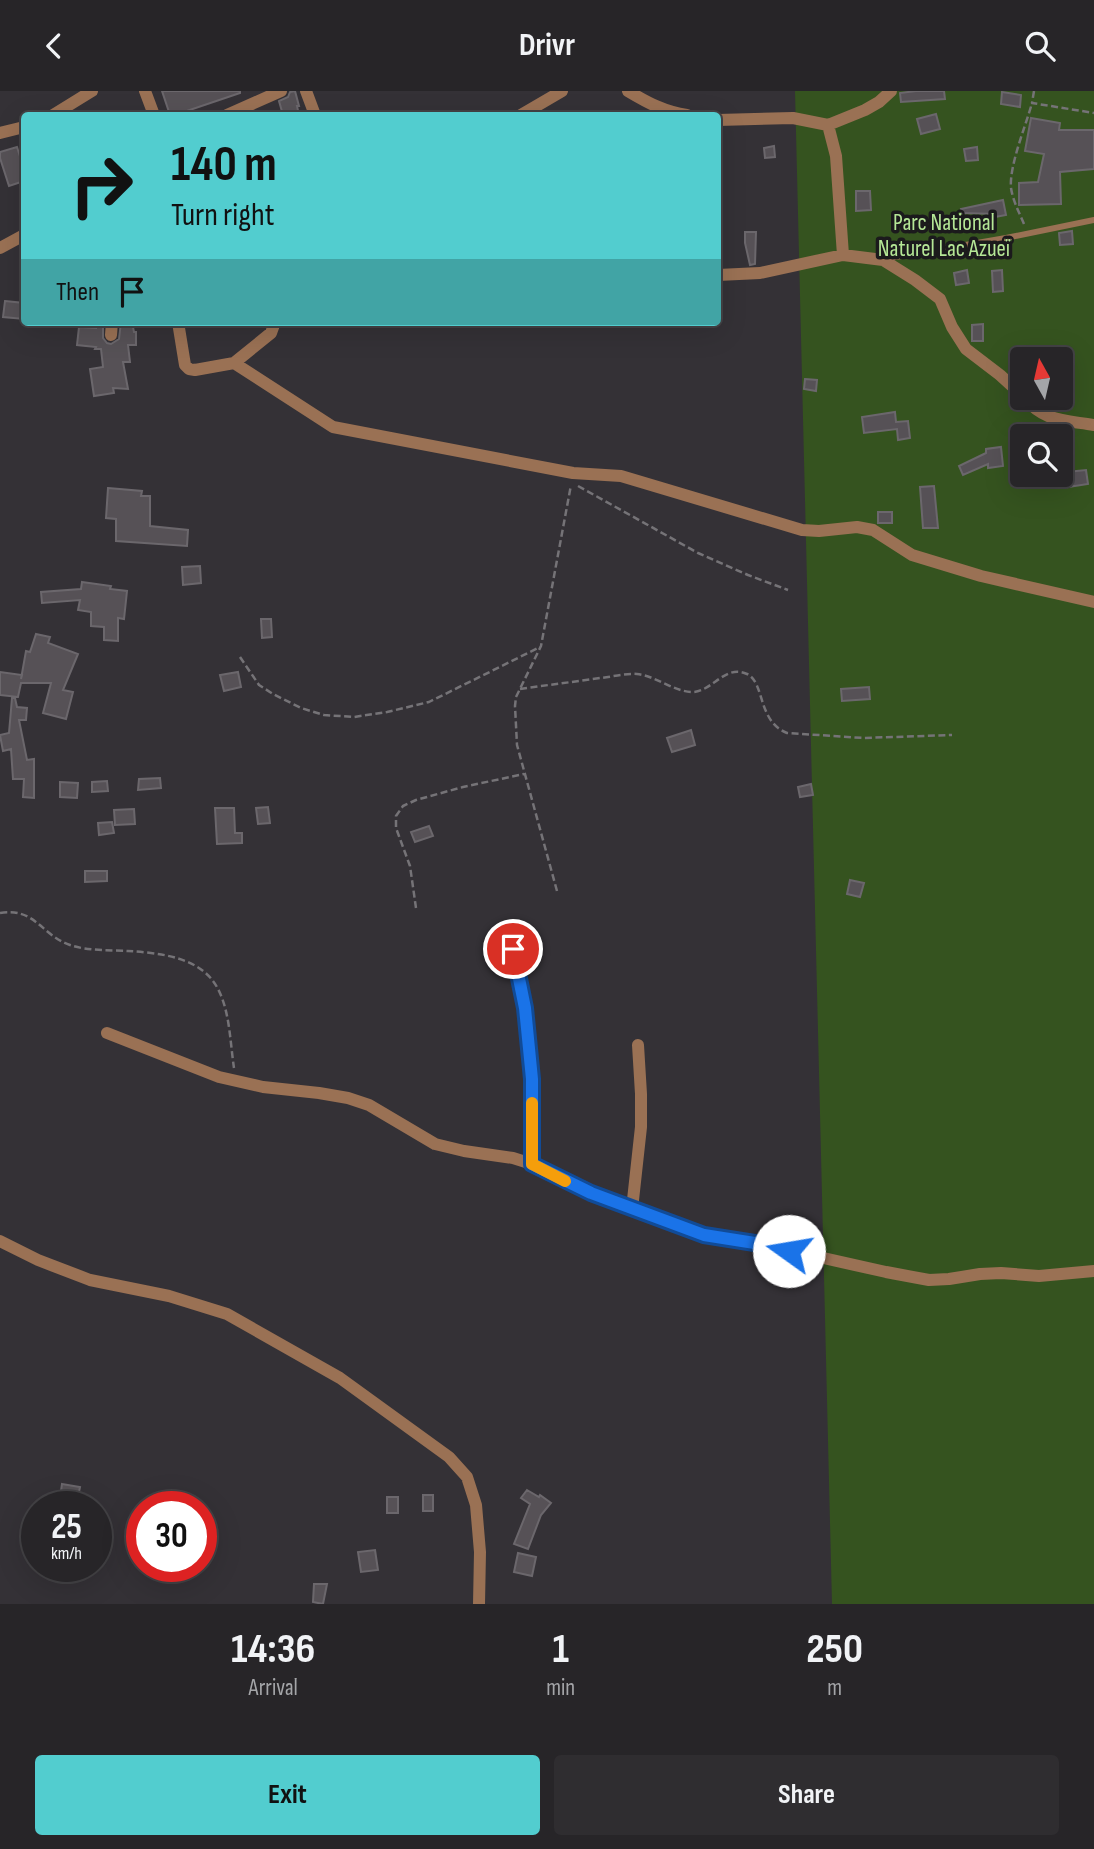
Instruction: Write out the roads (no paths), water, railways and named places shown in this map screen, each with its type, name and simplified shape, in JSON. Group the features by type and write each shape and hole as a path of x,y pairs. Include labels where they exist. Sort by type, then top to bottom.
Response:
{"street":[{"path":"57,112 92,91"},
{"path":"145,91 153,112"},
{"path":"234,112 281,91"},
{"path":"306,91 314,112"},
{"path":"526,112 562,91"},
{"path":"628,91 650,105 668,112"},
{"path":"721,125 782,117 828,125 865,110 891,91"},
{"path":"828,125 836,156 843,255"},
{"path":"0,133 21,128"},
{"path":"0,247 21,236"},
{"path":"721,275 760,272 843,255 883,260 940,299 952,327 966,349 1010,384"},
{"path":"179,326 185,365 195,370 234,363 271,333 274,326"},
{"path":"234,363 333,427 573,473 621,476 803,530 857,527 873,530 912,555 1007,583 1094,602"},
{"path":"1035,410 1048,418 1094,425"},
{"path":"513,949 525,1008 532,1079 532,1164"},
{"path":"107,1033 236,1082 348,1098 369,1105 435,1144 532,1164 591,1193 704,1235 761,1244 929,1280 980,1274 1039,1276 1094,1271"},
{"path":"632,1209 641,1127 638,1045"},
{"path":"0,1241 38,1261 90,1280 169,1296 227,1314 340,1378 449,1457 467,1477 476,1505 480,1552 479,1604"}],"lane":[{"path":"883,260 1094,220"}],"park label":[{"name":"Parc National Naturel Lac Azueï","path":"944,236"}]}
